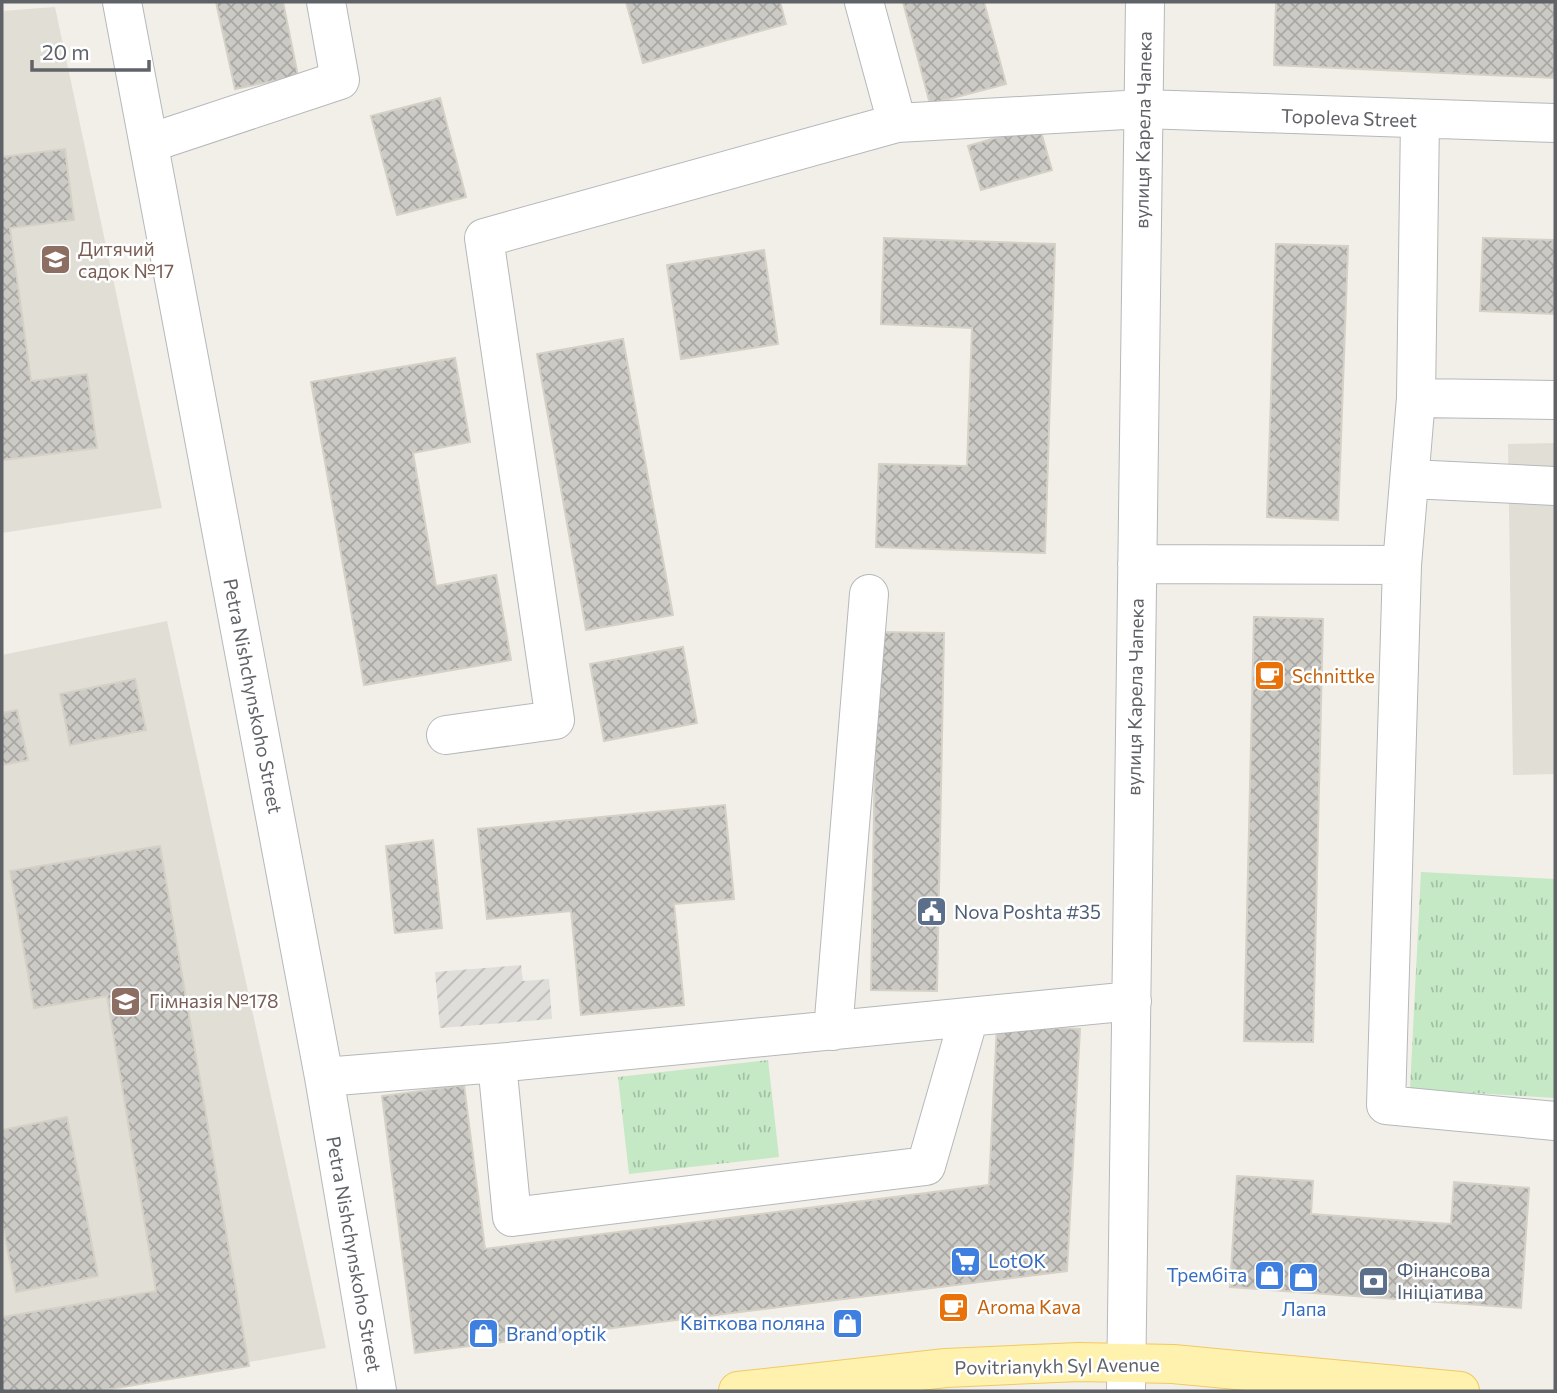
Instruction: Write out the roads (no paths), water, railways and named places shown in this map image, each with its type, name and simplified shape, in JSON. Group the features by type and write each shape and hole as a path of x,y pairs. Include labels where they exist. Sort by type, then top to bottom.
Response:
{"main road":[{"name":"Povitrianykh Syl Avenue","path":"738,1391 946,1368 1460,1391"}],"street":[{"name":"Petra Nishchynskoho Street","path":"122,2 324,1077 377,1391"},
{"path":"150,143 341,80 326,2"},
{"path":"864,2 897,123"},
{"name":"вулиця Карела Чапека","path":"1127,1377 1145,2"},
{"name":"Topoleva Street","path":"446,735 555,720 484,239 897,123 1143,109 1555,123"},
{"path":"1420,120 1416,398 1402,565 1386,1105 1555,1121"},
{"path":"1416,398 1555,400"},
{"path":"1410,479 1555,486"},
{"path":"1137,564 1402,565"},
{"path":"833,1031 869,594"},
{"path":"324,1077 497,1063 1132,1001"},
{"path":"497,1063 512,1217 926,1166 969,1017"}],"place":[{"name":"Дитячий садок №17","path":"55,260"},
{"name":"Schnittke","path":"1269,676"},
{"name":"Nova Poshta #35","path":"931,912"},
{"name":"Гімназія №178","path":"126,1001"},
{"name":"LotOK","path":"965,1261"},
{"name":"Трембіта","path":"1270,1275"},
{"name":"Лапа","path":"1304,1278"},
{"name":"Фінансова Ініціатива","path":"1374,1281"},
{"name":"Aroma Kava","path":"954,1307"},
{"name":"Квіткова поляна","path":"848,1323"},
{"name":"Brand optik","path":"483,1334"}]}
